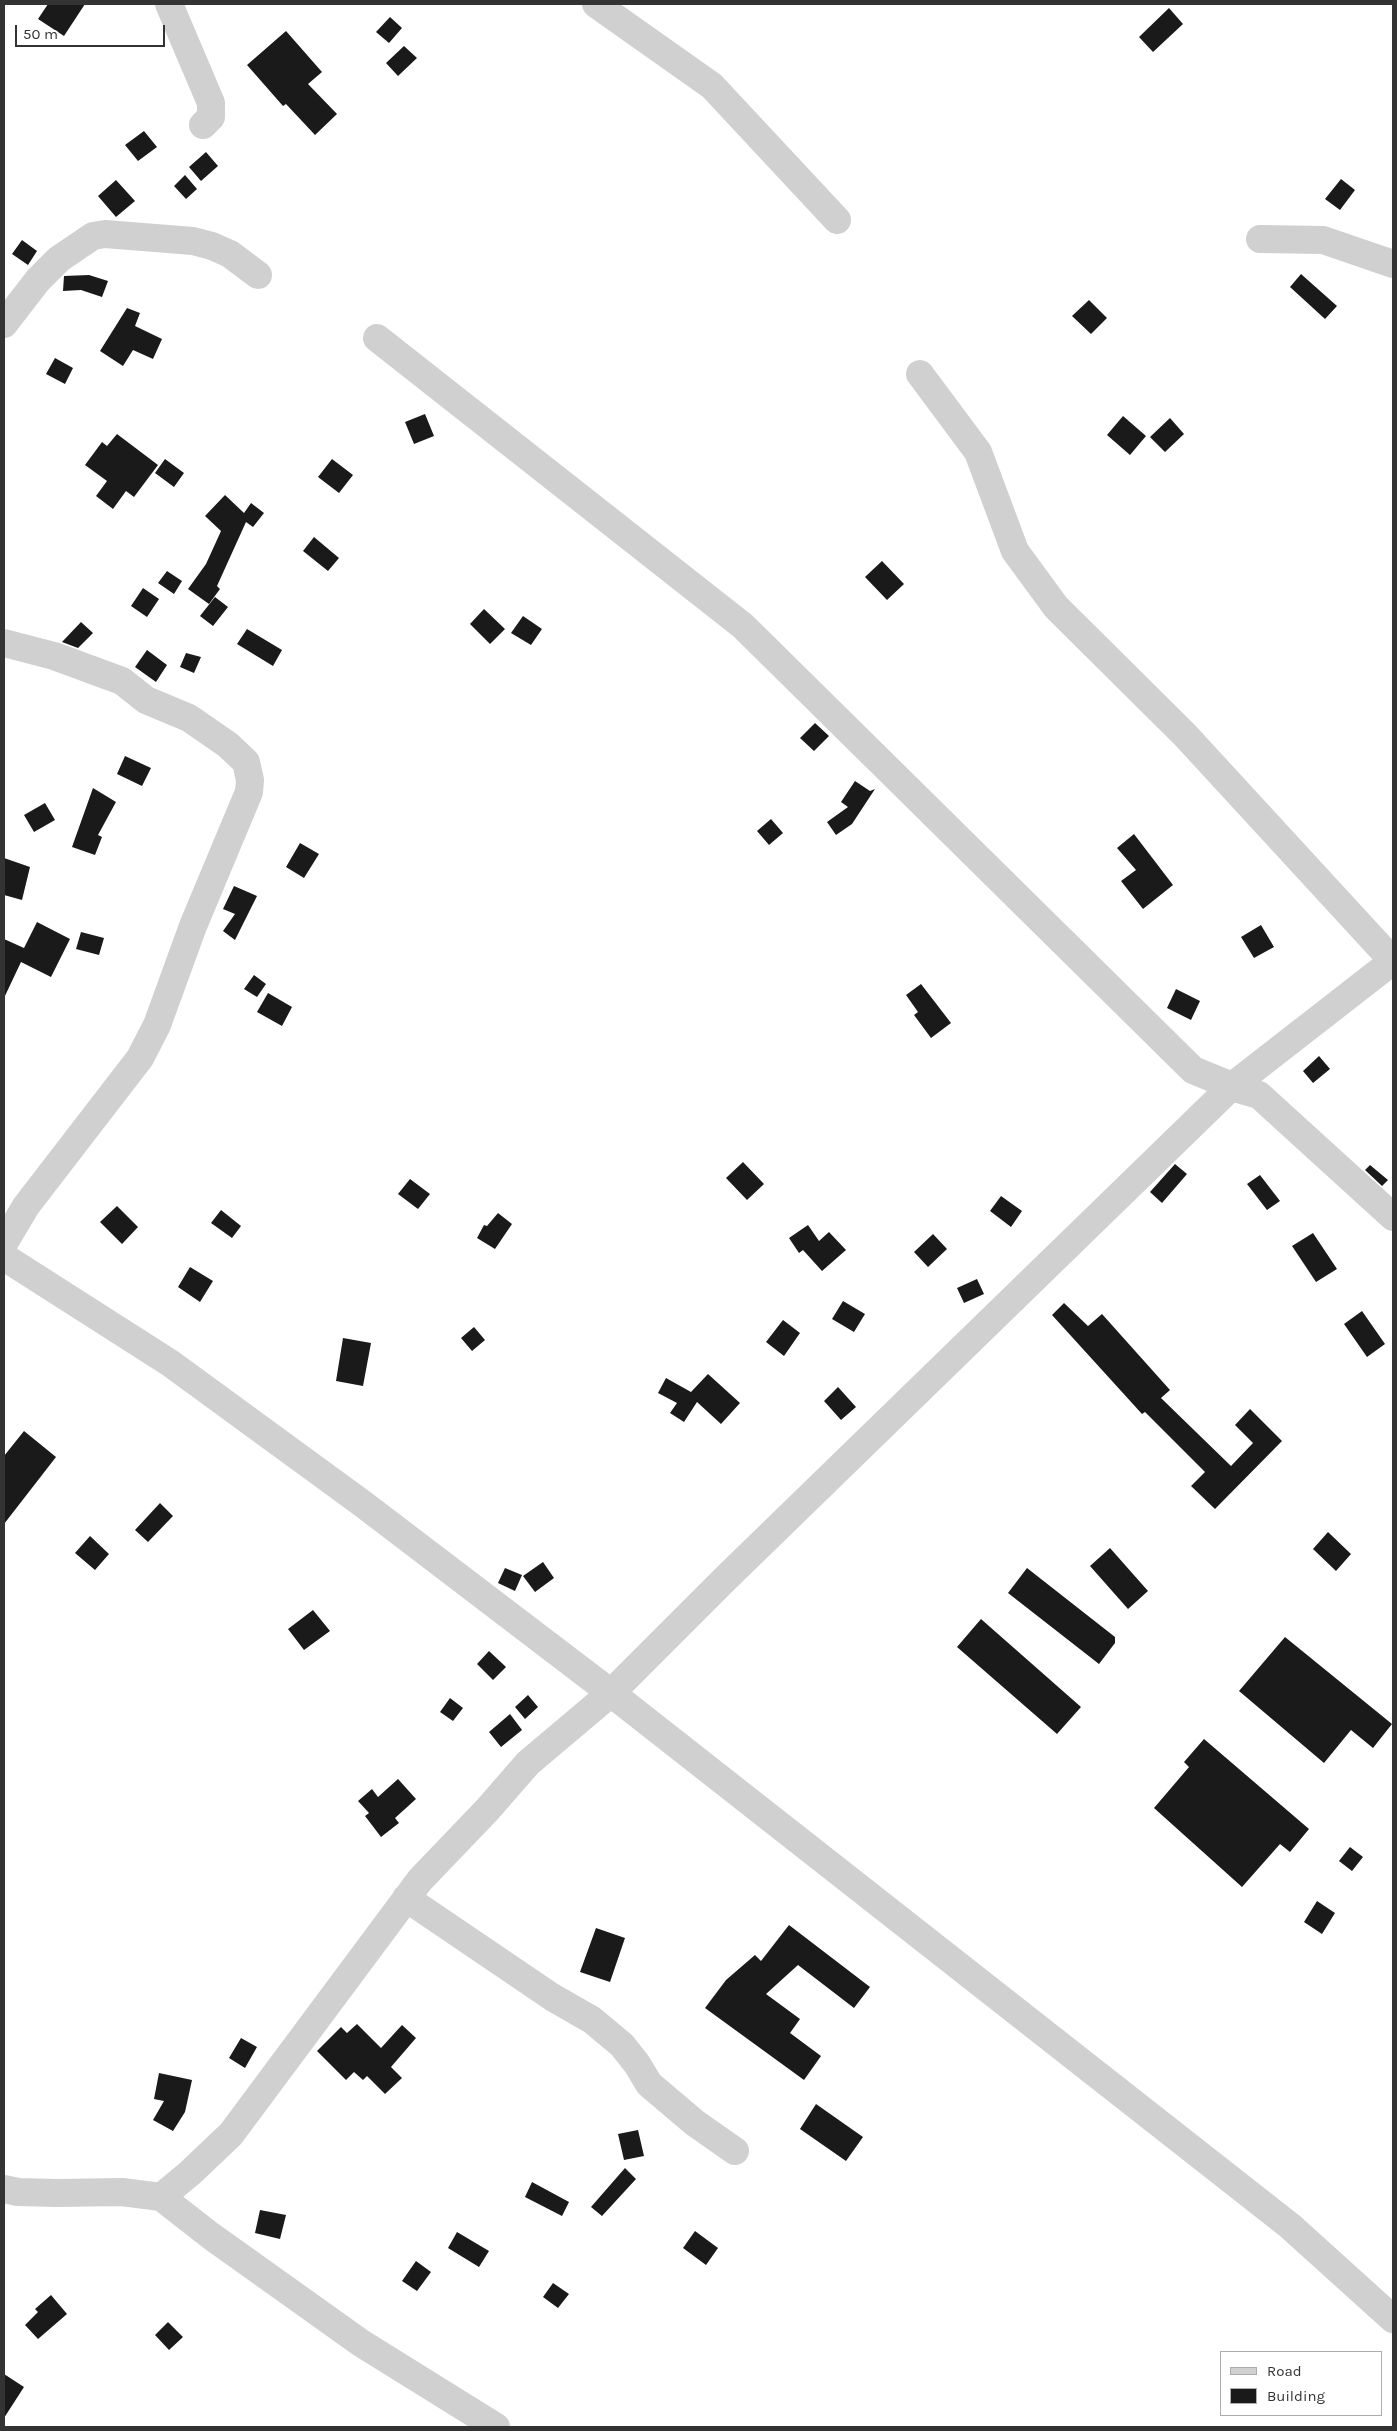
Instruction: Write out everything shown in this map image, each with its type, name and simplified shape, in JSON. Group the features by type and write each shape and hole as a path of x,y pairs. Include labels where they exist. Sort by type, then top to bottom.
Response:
{"street":[{"path":"169,4 211,103 211,117 203,125"},
{"path":"596,4 712,86 837,220"},
{"path":"4,324 38,280 59,259 93,236 116,235 203,243 230,254 258,275"},
{"path":"1260,239 1323,240 1393,264"},
{"path":"377,338 743,626 1193,1070 1231,1087 1259,1095 1393,1217"},
{"path":"161,2198 231,2134 420,1880 528,1764 610,1693 1231,1087 1393,961 1185,736 1056,607 1015,551 978,452 920,374"},
{"path":"4,643 54,656 122,681 146,700 189,718 228,745 246,762 250,780 249,792 193,926 157,1025 140,1058 26,1206 4,1255 170,1363 363,1504 610,1693 1290,2226 1393,2319"},
{"path":"406,1898 552,1997 592,2020 622,2045 649,2084 695,2123 735,2151"},
{"path":"4,2189 18,2192 57,2194 122,2192 161,2198 361,2343 496,2427"}],"building":[{"path":"48,4 85,4 64,36 38,19"},
{"path":"1169,8 1183,24 1153,52 1139,37"},
{"path":"390,17 402,28 389,43 376,32"},
{"path":"286,31 322,72 308,84 337,114 315,135 286,104 283,106 247,65"},
{"path":"404,46 417,58 398,76 386,63"},
{"path":"144,131 157,147 138,161 125,145"},
{"path":"206,152 218,166 201,181 189,167"},
{"path":"185,175 197,189 186,199 174,186"},
{"path":"1341,179 1355,190 1340,210 1325,199"},
{"path":"116,180 135,201 116,217 98,196"},
{"path":"22,240 37,251 28,265 12,254"},
{"path":"1301,274 1337,306 1325,319 1290,287"},
{"path":"89,275 108,281 102,297 81,290 63,291 64,276"},
{"path":"1089,300 1107,318 1091,334 1072,316"},
{"path":"127,308 140,313 135,326 162,339 153,359 133,350 123,366 100,351"},
{"path":"55,358 73,368 65,384 46,374"},
{"path":"425,414 434,436 414,444 405,422"},
{"path":"1123,416 1146,436 1130,455 1107,435"},
{"path":"1170,418 1184,434 1165,452 1150,437"},
{"path":"117,434 158,465 134,497 126,491 113,509 96,496 107,481 85,465 102,442 107,446"},
{"path":"165,459 184,473 174,487 155,473"},
{"path":"332,459 353,475 339,493 318,477"},
{"path":"225,495 244,513 251,503 264,513 253,527 246,522 217,586 220,589 209,604 188,589 206,564 221,531 205,516"},
{"path":"314,537 339,558 328,571 303,551"},
{"path":"882,561 904,584 887,600 865,577"},
{"path":"167,571 182,581 174,594 158,583"},
{"path":"143,588 159,599 147,617 131,606"},
{"path":"215,597 228,607 213,626 200,616"},
{"path":"484,609 505,629 490,644 470,624"},
{"path":"523,616 542,629 531,645 511,633"},
{"path":"81,622 93,633 78,648 62,642"},
{"path":"247,629 282,650 273,666 237,644"},
{"path":"147,650 167,665 156,682 135,667"},
{"path":"186,653 201,657 194,673 180,667"},
{"path":"815,723 829,736 814,751 800,738"},
{"path":"125,756 151,768 142,786 117,774"},
{"path":"855,781 870,791 875,789 852,824 836,835 827,822 848,807 841,802"},
{"path":"93,788 116,802 98,835 102,837 95,855 72,847"},
{"path":"45,803 55,820 34,832 24,815"},
{"path":"771,819 783,833 769,845 757,831"},
{"path":"1134,834 1173,885 1143,909 1121,881 1136,870 1117,848"},
{"path":"300,843 319,854 304,878 286,867"},
{"path":"4,858 30,867 22,900 4,895"},
{"path":"234,886 257,896 235,940 223,931 235,914 223,909"},
{"path":"37,922 70,939 51,977 21,962 4,998 4,939 24,948"},
{"path":"1261,925 1274,947 1254,958 1241,937"},
{"path":"81,932 104,938 99,955 76,949"},
{"path":"254,975 266,984 257,997 244,989"},
{"path":"921,984 951,1023 931,1038 914,1015 918,1012 906,995"},
{"path":"1176,989 1200,1001 1191,1020 1167,1008"},
{"path":"268,993 292,1007 282,1026 257,1012"},
{"path":"1319,1056 1330,1069 1313,1083 1303,1071"},
{"path":"743,1162 764,1184 747,1200 726,1178"},
{"path":"1175,1164 1187,1174 1162,1203 1150,1192"},
{"path":"1370,1165 1388,1180 1382,1186 1365,1170"},
{"path":"1260,1175 1280,1201 1267,1210 1247,1184"},
{"path":"410,1179 430,1194 418,1209 398,1194"},
{"path":"1001,1196 1022,1211 1011,1227 990,1211"},
{"path":"117,1206 138,1227 122,1244 100,1222"},
{"path":"221,1210 241,1226 232,1238 211,1223"},
{"path":"498,1213 512,1224 495,1249 477,1238 484,1225 487,1226"},
{"path":"808,1225 819,1241 829,1232 846,1250 822,1271 803,1250 799,1253 789,1238"},
{"path":"1313,1233 1337,1269 1316,1282 1292,1246"},
{"path":"933,1234 947,1249 928,1267 914,1252"},
{"path":"190,1267 213,1281 200,1302 178,1287"},
{"path":"977,1279 984,1294 964,1303 957,1288"},
{"path":"843,1301 865,1314 854,1332 832,1319"},
{"path":"1064,1303 1088,1326 1102,1314 1170,1390 1161,1398 1231,1466 1253,1443 1235,1425 1250,1409 1282,1441 1215,1509 1191,1486 1205,1472 1145,1412 1142,1414 1052,1315"},
{"path":"1362,1311 1385,1344 1367,1357 1344,1324"},
{"path":"783,1320 800,1333 784,1356 766,1342"},
{"path":"474,1327 485,1340 472,1351 461,1338"},
{"path":"343,1338 371,1343 363,1386 336,1381"},
{"path":"708,1374 740,1403 721,1424 697,1402 684,1422 670,1413 677,1403 658,1393 666,1378 691,1392"},
{"path":"838,1387 856,1407 841,1420 824,1401"},
{"path":"24,1431 56,1457 4,1524 4,1456"},
{"path":"160,1503 173,1516 148,1542 135,1530"},
{"path":"1328,1532 1351,1554 1336,1571 1313,1549"},
{"path":"90,1536 109,1554 95,1570 75,1553"},
{"path":"1110,1548 1148,1591 1128,1609 1090,1566"},
{"path":"543,1562 554,1578 535,1592 523,1576"},
{"path":"505,1568 522,1575 515,1591 498,1583"},
{"path":"1027,1568 1115,1637 1115,1643 1099,1664 1008,1593"},
{"path":"313,1610 330,1631 304,1650 288,1629"},
{"path":"981,1619 1081,1707 1057,1734 957,1647"},
{"path":"1285,1637 1392,1724 1373,1748 1351,1730 1324,1763 1239,1691"},
{"path":"489,1651 506,1667 493,1680 477,1664"},
{"path":"528,1695 538,1707 525,1719 515,1707"},
{"path":"450,1698 463,1708 453,1721 440,1712"},
{"path":"510,1714 522,1730 501,1747 489,1732"},
{"path":"1204,1739 1309,1829 1290,1852 1280,1844 1242,1887 1154,1808 1189,1767 1184,1762"},
{"path":"398,1779 416,1799 395,1818 399,1823 381,1837 365,1816 369,1813 358,1801 372,1789 378,1797"},
{"path":"1350,1847 1363,1857 1352,1871 1339,1861"},
{"path":"1317,1901 1335,1913 1322,1934 1304,1922"},
{"path":"789,1925 870,1987 854,2008 798,1965 766,1994 800,2019 790,2033 821,2056 804,2080 705,2008 726,1980 755,1955 761,1961"},
{"path":"596,1928 625,1938 610,1982 580,1972"},
{"path":"357,2024 381,2048 402,2025 416,2038 391,2067 402,2078 385,2094 367,2076 363,2080 354,2072 346,2080 317,2051 341,2027 347,2033"},
{"path":"241,2038 257,2047 245,2068 229,2058"},
{"path":"159,2073 192,2080 185,2112 173,2131 153,2120 164,2101 154,2099"},
{"path":"816,2104 863,2137 846,2161 800,2129"},
{"path":"638,2130 644,2156 624,2160 618,2134"},
{"path":"625,2168 636,2179 602,2216 591,2207"},
{"path":"532,2182 569,2202 562,2216 525,2197"},
{"path":"260,2210 286,2215 280,2239 255,2233"},
{"path":"695,2231 718,2248 706,2265 683,2248"},
{"path":"457,2232 489,2251 479,2267 448,2248"},
{"path":"416,2261 431,2272 417,2291 402,2281"},
{"path":"553,2283 569,2294 558,2308 543,2297"},
{"path":"51,2295 67,2314 38,2339 25,2325 38,2312 35,2309"},
{"path":"168,2322 183,2337 169,2350 155,2335"},
{"path":"4,2374 24,2387 4,2418"}]}
